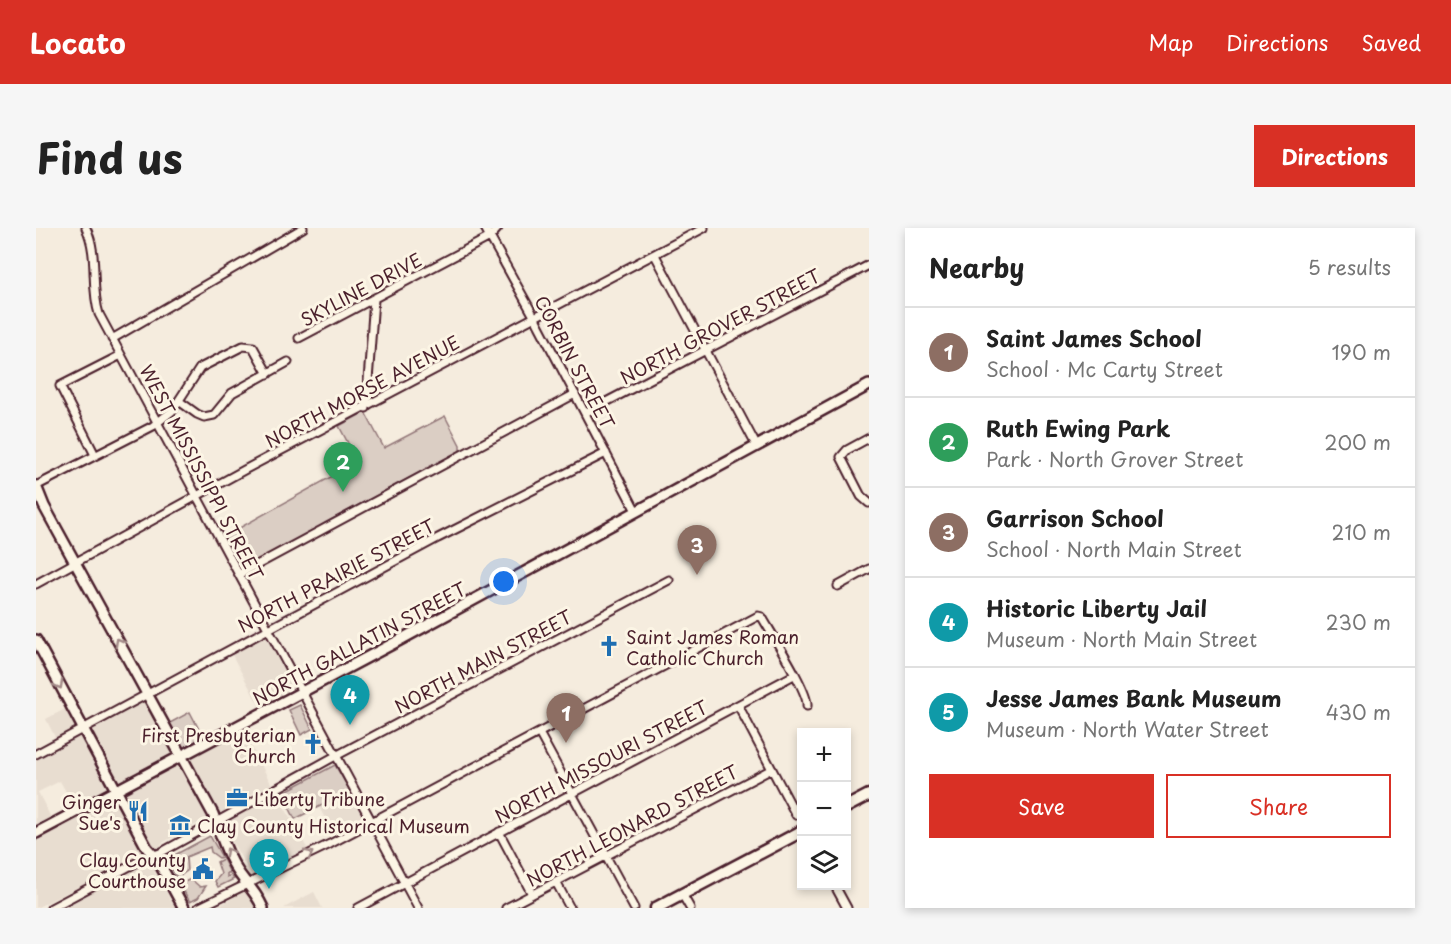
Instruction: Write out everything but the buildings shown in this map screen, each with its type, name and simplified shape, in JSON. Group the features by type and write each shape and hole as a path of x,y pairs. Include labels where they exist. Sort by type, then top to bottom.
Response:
{"main road":[{"path":"851,804 869,795"},
{"path":"656,908 797,833"}],"street":[{"name":"WEST MISSISSIPPI STREET","path":"86,228 94,254 92,289 96,305 112,339 418,908"},
{"path":"112,339 303,228"},
{"name":"CORBIN STREET","path":"484,228 535,318 636,511"},
{"name":"SKYLINE DRIVE","path":"299,338 490,237 498,228"},
{"name":"NORTH MORSE AVENUE","path":"36,584 197,496 704,228"},
{"path":"655,255 756,445"},
{"name":"NORTH GROVER STREET","path":"585,413 869,265"},
{"path":"366,408 374,298"},
{"path":"263,908 217,830 215,821 36,486 158,423 179,401 200,368 243,346 253,347 268,374"},
{"path":"95,455 60,386 121,355"},
{"path":"179,401 204,417 214,415 232,393 288,362"},
{"name":"NORTH GALLATIN STREET","path":"36,833 303,692 869,385"},
{"path":"240,574 575,394"},
{"path":"869,438 847,450 841,457 861,496 869,503"},
{"name":"NORTH PRAIRIE STREET","path":"36,754 269,628 606,453"},
{"path":"838,586 869,569"},
{"name":"NORTH MAIN STREET","path":"51,908 153,854 160,853 336,755 669,580"},
{"path":"198,908 371,822 759,615 806,696 807,706"},
{"path":"36,640 116,790 184,908"},
{"name":"NORTH MISSOURI STREET","path":"358,908 794,675"},
{"path":"738,705 796,815"},
{"path":"539,733 634,908"},
{"name":"NORTH LEONARD STREET","path":"506,908 772,769"},
{"path":"499,832 532,894"},
{"path":"556,882 570,908"},
{"path":"838,890 847,908"},
{"path":"682,894 690,908"}],"shaded area":[{"path":"365,412 384,448 445,416 460,445 460,451 325,523 306,536 243,569 239,568 223,537 358,462 339,426"},
{"path":"265,635 294,690 261,709 231,653"},
{"path":"141,701 146,702 173,754 120,784 90,729"},
{"path":"300,705 312,729 301,735 289,710"},
{"path":"67,708 78,725 56,739 46,719"},
{"path":"190,712 203,737 181,749 168,724"},
{"path":"242,730 273,787 268,786 226,807 224,813 217,814 190,757"},
{"path":"80,735 109,789 75,808 60,781 38,792 52,820 36,829 36,758"},
{"path":"176,763 181,766 211,821 203,826 197,824 162,843 160,850 155,852 148,843 149,840 123,792"},
{"path":"335,765 350,791 295,819 282,793"},
{"path":"350,791 364,819 334,836 319,807"},
{"path":"276,792 307,848 249,880 244,873 246,866 226,831 220,829 220,821"},
{"path":"111,798 115,799 144,854 36,908 36,837"},
{"path":"210,836 222,857 219,858 211,852 210,847 186,857 187,871 177,878 167,859"},
{"path":"147,859 153,859 157,865 155,872 174,906 178,908 61,908 141,866"},
{"path":"223,859 230,873 227,873 227,877 231,875 234,879 218,887 215,881 221,874 217,862"},
{"path":"191,879 200,887 206,886 198,898 190,902 180,884"},
{"path":"244,887 253,895 258,908 215,908 238,895"},
{"path":"314,892 322,908 284,908 295,902"}],"place":[{"name":"Ruth Ewing Park","path":"343,492"},
{"name":"Garrison School","path":"697,575"},
{"name":"Saint James Roman Catholic Church","path":"609,646"},
{"name":"Historic Liberty Jail","path":"350,725"},
{"name":"Saint James School","path":"566,743"},
{"name":"First Presbyterian Church","path":"313,744"},
{"name":"Liberty Tribune","path":"237,798"},
{"name":"Ginger Sue's","path":"138,811"},
{"name":"Clay County Historical Museum","path":"180,825"},
{"name":"Clay County Courthouse","path":"203,869"},
{"name":"Jesse James Bank Museum","path":"269,889"}]}
